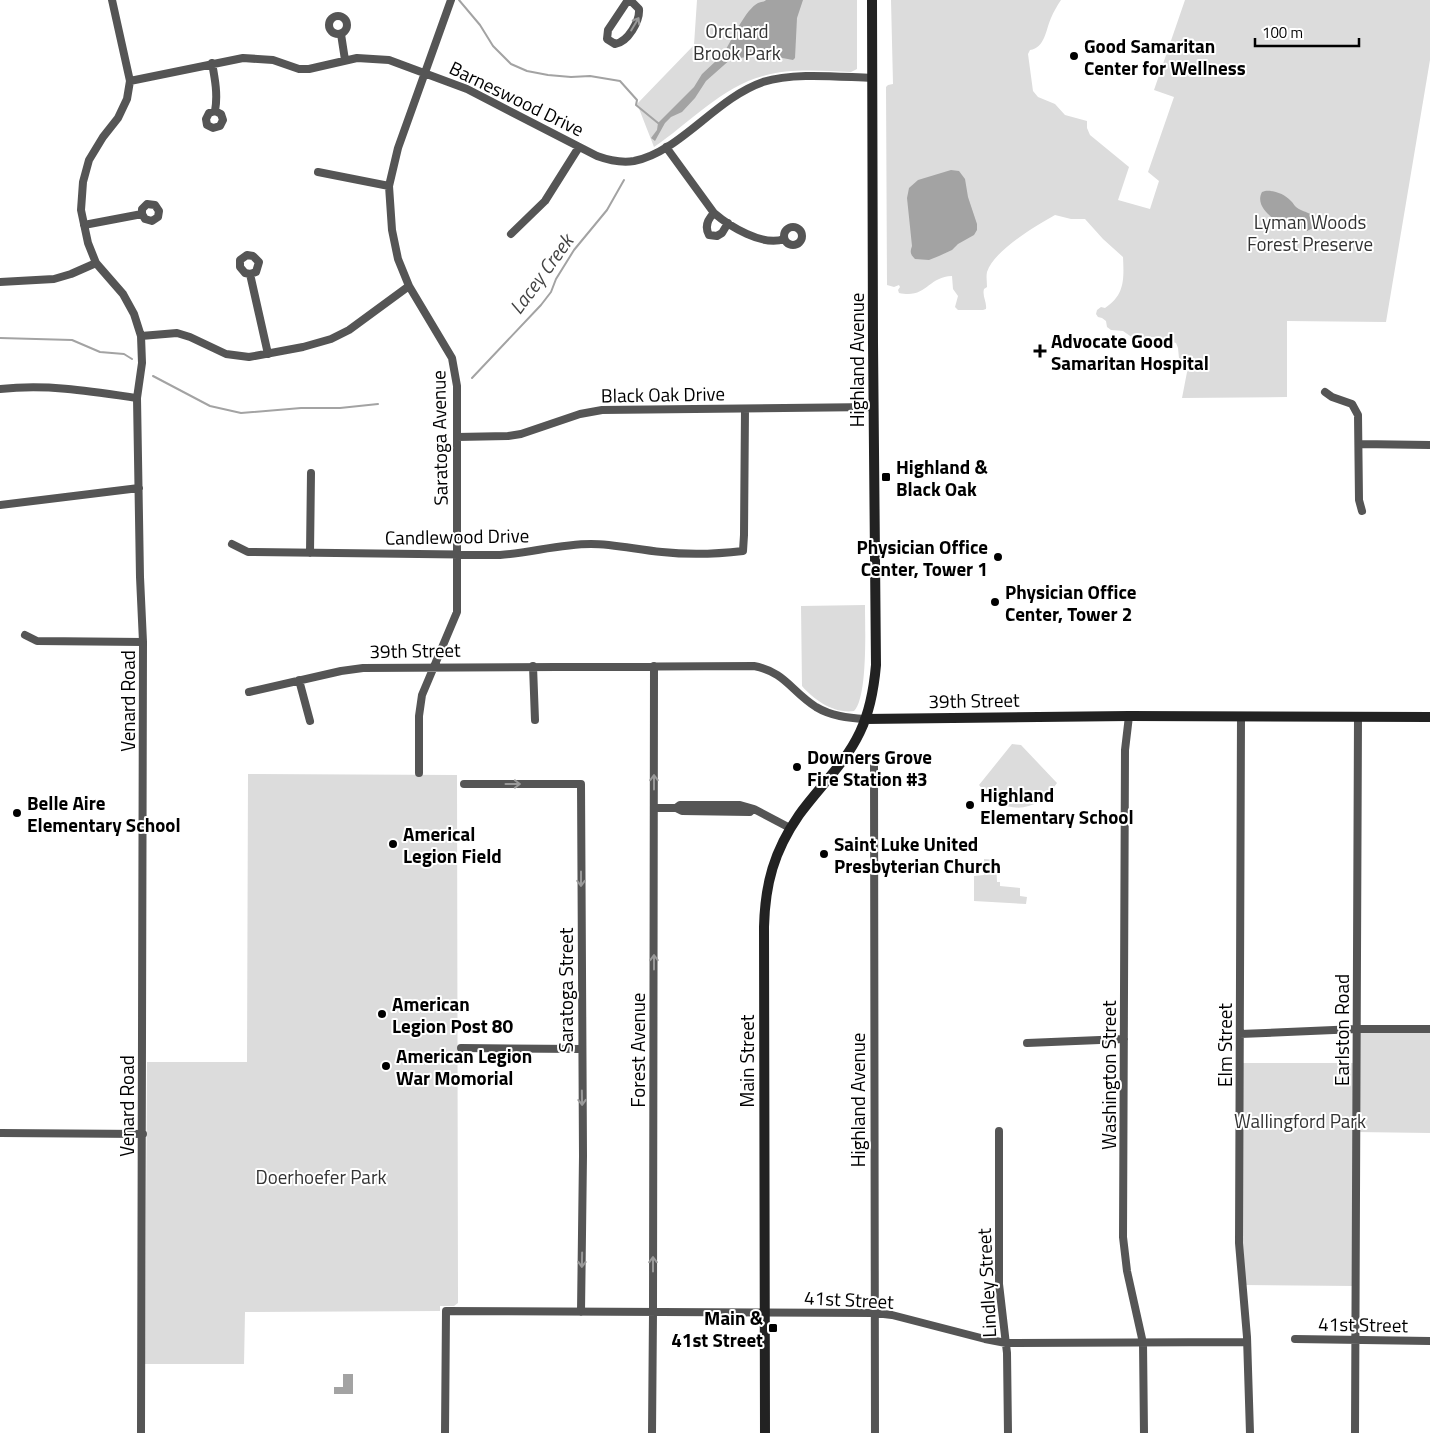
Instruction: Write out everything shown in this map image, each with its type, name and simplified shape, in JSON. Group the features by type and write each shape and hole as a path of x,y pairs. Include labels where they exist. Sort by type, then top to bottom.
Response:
{"main road":[{"name":"Highland Avenue","path":"866,718 872,696 876,659 872,0"},
{"name":"39th Street","path":"866,718 1129,716 1430,717"},
{"name":"Main Street","path":"765,1433 764,906 767,882 771,868 790,828 848,752 866,718"}],"street":[{"name":"Venard Road","path":"112,0 130,81 124,107 94,150 86,170 81,197 81,210 88,243 96,263 123,294 134,314 141,336 142,363 137,398 143,642 141,1433"},
{"name":"Saratoga Avenue","path":"419,772 420,704 423,691 457,612 457,386 452,358 409,286 398,259 393,237 390,186 398,148 451,0"},
{"path":"629,0 639,9 638,20 624,40 615,44 608,39 608,30 629,0"},
{"path":"341,34 345,60"},
{"name":"Barneswood Drive","path":"130,81 212,63 253,58 273,60 299,69 309,69 357,58 377,58 389,60 467,89 579,147 608,159 629,162 644,158 666,147 735,96 764,82 778,78 797,77 872,78"},
{"path":"212,63 217,94 215,111"},
{"path":"511,234 545,201 579,147"},
{"path":"666,147 714,212 728,224 756,237 773,241 784,239"},
{"path":"318,172 390,186"},
{"path":"714,212 707,222 706,227 709,234 717,236 722,233 728,224"},
{"path":"84,225 142,214"},
{"path":"0,282 54,279 96,263"},
{"path":"250,274 268,354"},
{"path":"141,336 177,334 190,337 226,354 249,357 268,354 303,347 339,335 355,326 409,286"},
{"path":"0,389 25,387 64,388 137,398"},
{"path":"1325,392 1332,397 1352,404 1358,415 1359,500 1362,510"},
{"name":"Black Oak Drive","path":"457,436 508,436 521,434 580,414 602,410 873,407"},
{"name":"Candlewood Drive","path":"232,544 248,552 310,553 520,554 592,544 616,545 664,553 742,551 744,535 745,409"},
{"path":"1359,444 1430,445"},
{"path":"310,553 311,474"},
{"path":"0,505 139,488"},
{"path":"25,635 37,641 143,642"},
{"path":"533,666 535,720"},
{"name":"39th Street","path":"249,692 352,669 533,666 740,666 764,668 784,679 816,707 846,717 866,718"},
{"name":"Forest Avenue","path":"652,1433 654,666"},
{"path":"299,680 310,721"},
{"name":"Washington Street","path":"1129,716 1125,750 1124,1247 1127,1271 1143,1343 1144,1433"},
{"name":"Earlston Road","path":"1355,1433 1358,716"},
{"name":"Elm Street","path":"1241,717 1239,1243 1247,1342 1250,1433"},
{"name":"Highland Avenue","path":"874,766 875,1433"},
{"name":"Saratoga Street","path":"464,784 580,784 583,1156 582,1312"},
{"path":"654,808 676,808 680,805 740,805 754,808 790,828"},
{"path":"1240,1034 1357,1029 1430,1029"},
{"path":"1027,1043 1124,1039"},
{"path":"461,1048 581,1049"},
{"name":"Lindley Street","path":"1000,1131 999,1284 1006,1343 1008,1433"},
{"path":"0,1133 143,1134"},
{"name":"41st Street","path":"445,1433 446,1311 876,1313 892,1315 986,1340 1006,1343 1247,1342"},
{"name":"41st Street","path":"1295,1339 1430,1341"}],"green space":[{"name":"Orchard Brook Park","path":"697,0 857,0 857,69 851,72 807,71 774,73 748,81 720,97 654,147 636,105 694,45"},
{"name":"Lyman Woods Forest Preserve","path":"891,0 1061,0 1052,15 1042,42 1035,49 1030,50 1028,54 1033,91 1038,97 1055,104 1065,115 1087,121 1090,135 1129,167 1118,200 1150,209 1159,181 1148,172 1174,97 1154,90 1185,0 1430,0 1430,60 1386,322 1287,321 1287,397 1182,398 1188,367 1179,358 1176,343 1158,337 1133,338 1123,331 1111,330 1107,327 1106,321 1096,314 1097,310 1101,307 1105,308 1112,303 1120,292 1123,279 1123,257 1085,219 1071,219 1055,215 1027,232 998,255 987,272 987,287 984,289 986,309 958,310 955,307 958,296 953,289 952,276 937,280 916,293 899,293 899,285 894,287 887,285 886,87 893,84"},
{"path":"865,605 865,661 862,692 854,711 839,710 818,701 802,686 801,606"},
{"path":"1012,744 1021,745 1057,783 1049,794 1039,801 1019,808 998,802 979,785"},
{"name":"Doerhoefer Park","path":"248,774 457,775 458,1303 454,1306 440,1306 440,1311 245,1312 244,1364 145,1364 147,1062 247,1062"},
{"path":"984,859 996,860 997,882 1000,882 1000,886 1020,888 1020,896 1027,897 1026,904 974,901 974,876 984,875"},
{"name":"Wallingford Park","path":"1360,1032 1430,1032 1430,1133 1356,1132 1355,1286 1243,1285 1243,1063 1359,1063"}],"shaded area":[{"path":"766,0 803,0 797,18 795,58 793,60 772,56 769,53 732,58 706,81 695,98 682,112 671,117 665,123 655,141 651,138 657,130 658,123 694,87 702,74 717,60 721,52 725,51 753,6"},
{"path":"951,170 959,171 965,179 977,230 974,235 958,244 952,250 929,260 915,259 911,254 912,246 907,198 909,188 918,180"},
{"path":"1262,192 1283,194 1296,207 1313,216 1316,222 1315,227 1307,231 1295,227 1288,229 1284,227 1263,208 1260,197"},
{"path":"343,1374 353,1374 353,1394 334,1394 334,1387 343,1387"}],"waterway":[{"path":"459,0 480,25 493,46 511,64 527,71 548,75 590,76 620,81 637,100 636,105 658,123"},
{"name":"Lacey Creek","path":"472,378 551,292 556,279 574,250 607,210 624,180"},
{"name":"Lacey Creek","path":"0,338 72,340 100,352 124,354 132,359"},
{"name":"Lacey Creek","path":"153,376 210,406 241,413 301,408 340,408 378,404"}],"place":[{"name":"Good Samaritan Center for Wellness","path":"1074,56"},
{"name":"Advocate Good Samaritan Hospital","path":"1040,351"},
{"name":"Highland & Black Oak","path":"886,477"},
{"name":"Physician Office Center, Tower 1","path":"998,557"},
{"name":"Physician Office Center, Tower 2","path":"995,602"},
{"name":"Downers Grove Fire Station #3","path":"797,767"},
{"name":"Highland Elementary School","path":"970,805"},
{"name":"Belle Aire Elementary School","path":"17,813"},
{"name":"Americal Legion Field","path":"393,844"},
{"name":"Saint Luke United Presbyterian Church","path":"824,854"},
{"name":"American Legion Post 80","path":"382,1014"},
{"name":"American Legion War Momorial","path":"386,1066"},
{"name":"Main & 41st Street","path":"773,1328"}]}
